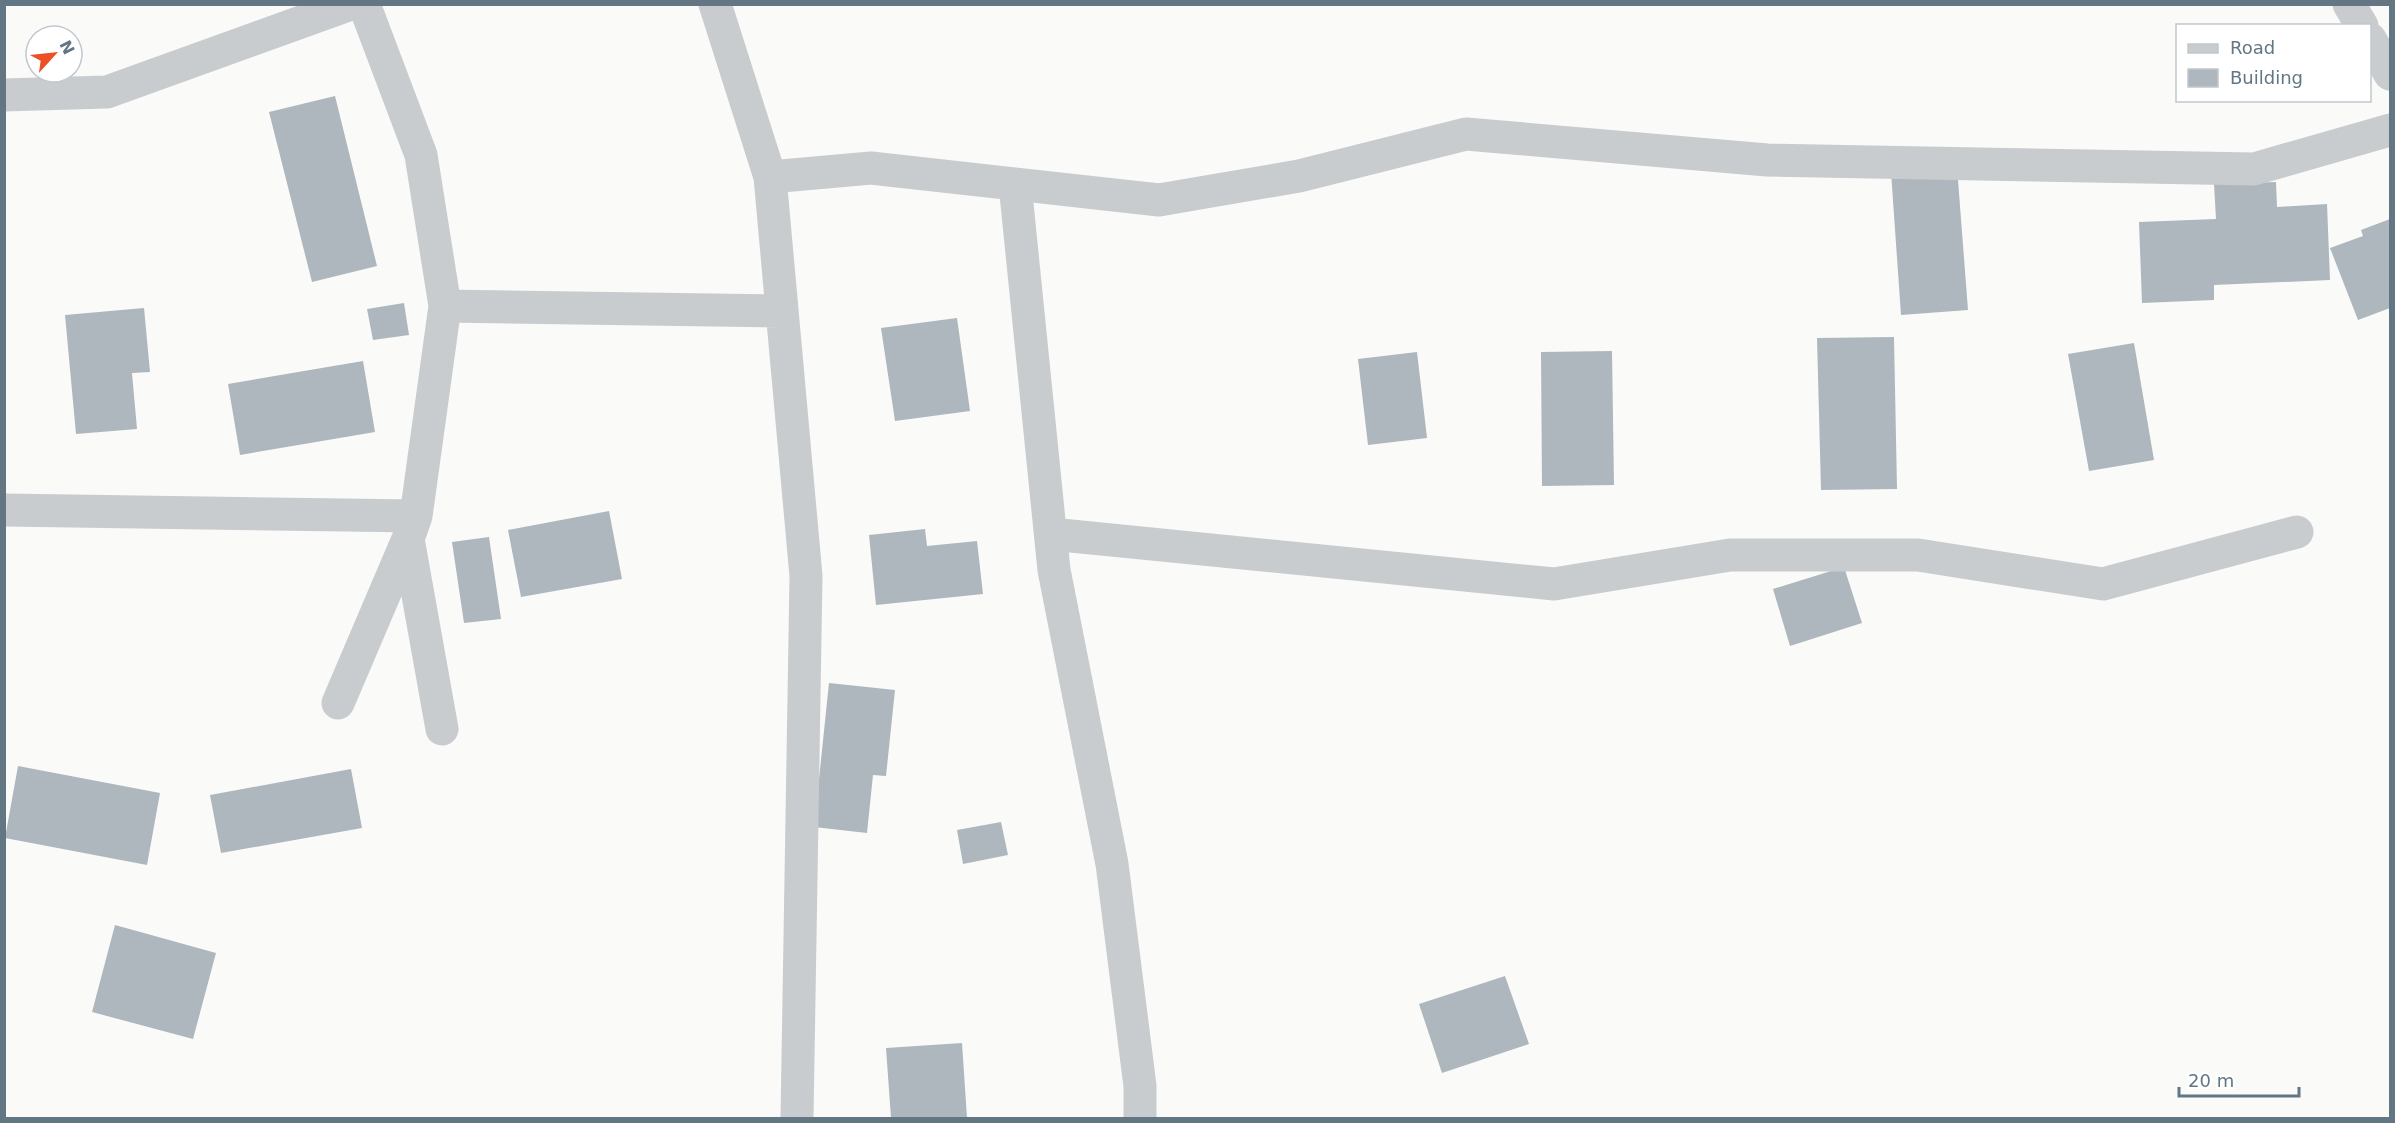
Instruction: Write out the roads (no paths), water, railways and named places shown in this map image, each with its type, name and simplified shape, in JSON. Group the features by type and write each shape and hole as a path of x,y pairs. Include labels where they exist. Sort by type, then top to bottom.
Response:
{"street":[{"path":"4,95 107,92 351,4"},
{"path":"338,703 412,527 445,306 421,155 363,4"},
{"path":"715,4 770,177 806,576 796,1119"},
{"path":"2349,4 2361,24"},
{"path":"2371,41 2391,74"},
{"path":"770,177 871,168 1160,200 1299,176 1466,134 1767,160 2254,169 2391,130"},
{"path":"1015,184 1054,570 1112,864 1140,1086 1140,1119"},
{"path":"445,306 782,311"},
{"path":"4,510 412,527"},
{"path":"412,527 442,729"},
{"path":"1051,534 1554,584 1730,555 1918,555 2103,584 2297,532"}]}
